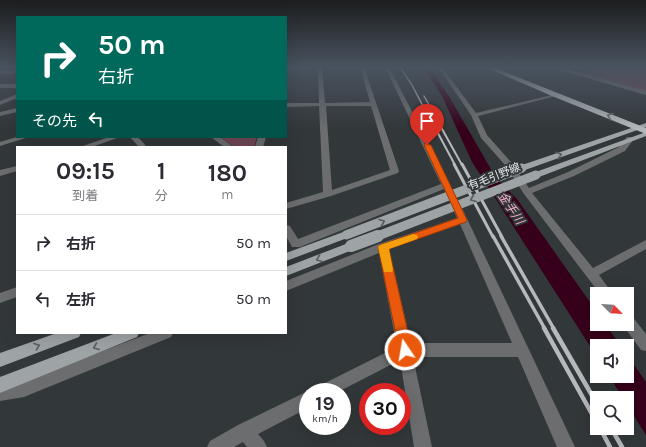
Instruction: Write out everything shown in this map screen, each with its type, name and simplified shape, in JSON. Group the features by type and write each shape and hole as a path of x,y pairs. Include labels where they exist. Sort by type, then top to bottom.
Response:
{"highway":[{"path":"537,88 646,131"},
{"path":"551,88 646,124"}],"main road":[{"name":"有毛引野線","path":"287,256 298,248 346,236 522,168 646,124"},
{"name":"有毛引野線","path":"287,272 646,134"},
{"path":"0,360 71,334"},
{"path":"0,385 129,334"}],"street":[{"path":"321,88 328,194"},
{"path":"287,206 328,194 395,171 369,88"},
{"path":"398,88 415,118 463,220 566,447"},
{"path":"455,88 474,115 484,136 508,164 527,192 602,287"},
{"path":"628,88 646,93"},
{"path":"474,115 554,95"},
{"path":"0,103 16,96"},
{"path":"287,105 374,104"},
{"path":"0,114 16,110"},
{"path":"0,144 21,138"},
{"path":"87,146 113,138"},
{"path":"135,138 142,146"},
{"path":"216,138 228,146"},
{"path":"527,192 571,174 622,149 630,139"},
{"path":"0,173 16,168"},
{"path":"287,230 298,248 446,185"},
{"path":"287,286 383,247 463,220"},
{"path":"592,274 646,244"},
{"path":"383,247 405,350 423,447"},
{"path":"0,298 16,292"},
{"path":"634,329 646,345"},
{"path":"0,393 24,388 163,334"},
{"path":"340,383 405,350 522,350"},
{"path":"216,447 299,404"},
{"path":"244,431 258,447"}],"shaded area":[{"path":"629,88 646,88 646,93"},
{"path":"221,138 257,138 254,146 233,146"}],"water":[{"name":"金手川","path":"437,88 443,88 496,178 517,199 590,302 590,331 610,331 616,339 590,339 590,346 472,162 442,96"},
{"path":"634,365 646,382 646,435 634,416 634,391 619,391 613,383 634,383"}],"railway":[{"path":"413,88 425,110"},
{"path":"424,96 432,110"},
{"path":"425,109 455,165"},
{"path":"431,109 462,165"},
{"path":"454,164 493,237"},
{"path":"462,164 502,237"},
{"path":"493,236 545,329"},
{"path":"501,236 554,329"},
{"path":"544,328 590,410"},
{"path":"553,328 590,392"},
{"path":"604,435 610,447"},
{"path":"615,435 622,447"}],"slow traffic":[{"path":"388,270 383,247 413,237"}],"route":[{"path":"405,350 383,247 463,220 427,145"}]}
